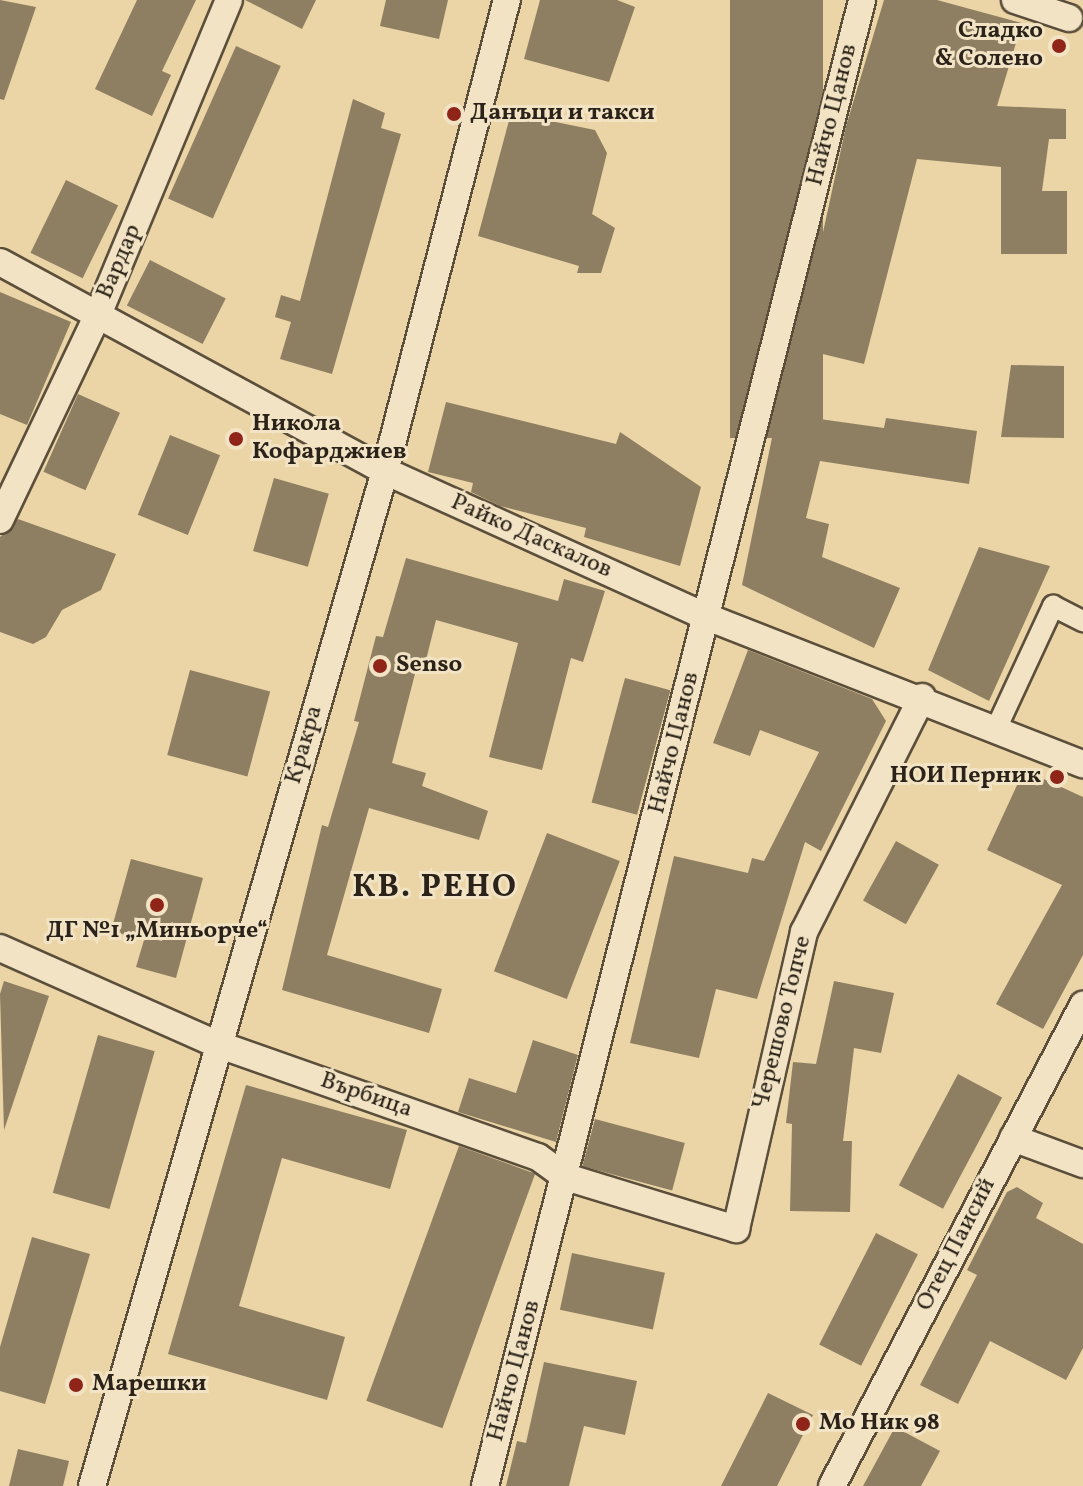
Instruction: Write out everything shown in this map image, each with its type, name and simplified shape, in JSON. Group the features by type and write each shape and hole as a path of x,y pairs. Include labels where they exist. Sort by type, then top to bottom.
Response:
{"street":[{"name":"Вардар","path":"0,520 97,317 229,0"},
{"name":"Кракра","path":"92,1486 217,1044 385,471 507,0"},
{"name":"Найчо Цанов","path":"485,1486 566,1177 862,0"},
{"path":"1015,0 1069,18"},
{"name":"Райко Даскалов","path":"0,262 385,471 707,617 922,697 1083,764"},
{"path":"996,729 1053,606 1083,621"},
{"name":"Черешово Топче","path":"736,1229 804,932 922,697"},
{"name":"Върбица","path":"0,948 217,1044 538,1157 566,1177 736,1229"},
{"name":"Отец Паисий","path":"832,1486 1083,1005"},
{"path":"1013,1138 1083,1164"}],"building":[{"path":"0,0 36,7 4,100 0,99"},
{"path":"137,0 196,0 162,71 171,75 152,116 95,89"},
{"path":"245,0 316,0 302,29"},
{"path":"386,0 448,0 439,39 380,26"},
{"path":"540,0 617,0 635,7 609,82 524,59"},
{"path":"730,0 823,0 823,438 730,438"},
{"path":"884,0 937,0 1022,23 997,106 1066,109 1066,139 1049,139 1042,191 1067,191 1067,254 1001,254 1001,167 917,159 864,364 798,348 846,126"},
{"path":"236,46 281,66 213,218 168,199"},
{"path":"353,99 385,113 381,128 401,134 332,374 280,359 291,322 275,317 281,295 300,301"},
{"path":"511,113 595,130 607,153 592,214 615,228 601,273 577,273 579,266 478,236"},
{"path":"66,180 118,205 83,278 30,253"},
{"path":"150,260 226,299 203,344 127,305"},
{"path":"0,292 71,322 27,425 0,414"},
{"path":"1011,365 1064,366 1064,438 1001,437"},
{"path":"78,394 120,413 85,490 43,472"},
{"path":"446,402 616,444 620,432 701,487 680,566 584,537 586,528 500,506 471,492 473,483 428,472"},
{"path":"777,413 884,428 886,418 977,431 969,484 820,461 806,518 829,524 822,557 900,588 874,648 742,585"},
{"path":"170,435 220,455 188,535 138,515"},
{"path":"274,478 329,494 308,567 253,551"},
{"path":"18,519 116,554 101,590 62,610 46,637 33,644 0,632 0,537"},
{"path":"979,547 1050,566 989,701 928,670"},
{"path":"406,558 558,601 564,579 605,591 583,662 571,658 542,770 489,757 518,643 436,620 424,668 417,666 392,763 426,773 422,786 488,811 479,840 369,808 327,955 442,989 429,1033 282,990 322,825 328,827 359,722 354,721 376,636 383,637"},
{"path":"748,650 872,699 886,721 821,851 805,842 757,999 716,989 699,1058 630,1043 674,856 748,873 752,858 764,861 819,752 760,730 750,756 713,743"},
{"path":"190,670 270,691 247,776 167,755"},
{"path":"625,678 670,690 637,815 592,803"},
{"path":"1024,770 1083,797 1083,955 1043,1029 996,1004 1062,885 987,850"},
{"path":"547,833 620,861 567,999 494,971"},
{"path":"896,841 939,865 906,924 863,900"},
{"name":"ДГ №1 „Миньорче“","path":"131,859 203,878 176,978 136,967 144,940 111,931"},
{"path":"4,981 49,996 4,1130 0,994"},
{"path":"834,981 894,993 881,1053 854,1048 843,1141 852,1141 850,1212 790,1211 792,1124 786,1123 793,1062 816,1064"},
{"path":"98,1035 155,1051 110,1209 53,1193"},
{"path":"533,1040 578,1055 556,1142 458,1112 469,1078 516,1093"},
{"path":"958,1074 1002,1097 943,1209 899,1185"},
{"path":"246,1085 407,1130 390,1189 282,1158 239,1306 345,1337 327,1400 168,1354"},
{"path":"595,1119 685,1143 672,1190 582,1166"},
{"path":"459,1146 535,1174 442,1428 366,1401"},
{"path":"1017,1187 1043,1203 1036,1218 1083,1244 1083,1348 1066,1380 990,1341 958,1404 920,1385 977,1275 967,1270 1007,1192"},
{"path":"876,1233 918,1254 861,1366 819,1344"},
{"path":"32,1237 90,1254 45,1404 0,1391 0,1347"},
{"path":"572,1253 665,1273 653,1329 560,1310"},
{"path":"544,1362 637,1381 625,1435 584,1426 569,1486 506,1486 517,1441 526,1443"},
{"path":"768,1393 813,1415 777,1486 721,1486"},
{"path":"895,1427 940,1451 921,1486 863,1486"},
{"path":"18,1449 69,1461 63,1486 9,1486"}],"place":[{"name":"Сладко & Солено","path":"1059,46"},
{"name":"Данъци и такси","path":"454,114"},
{"name":"Никола Кофарджиев","path":"236,439"},
{"name":"Senso","path":"380,666"},
{"name":"НОИ Перник","path":"1057,777"},
{"name":"ДГ №1 „Миньорче“","path":"157,905"},
{"name":"Марешки","path":"76,1385"},
{"name":"Мо Ник 98","path":"803,1424"}],"district":[{"name":"КВ. РЕНО","path":"435,888"}]}
